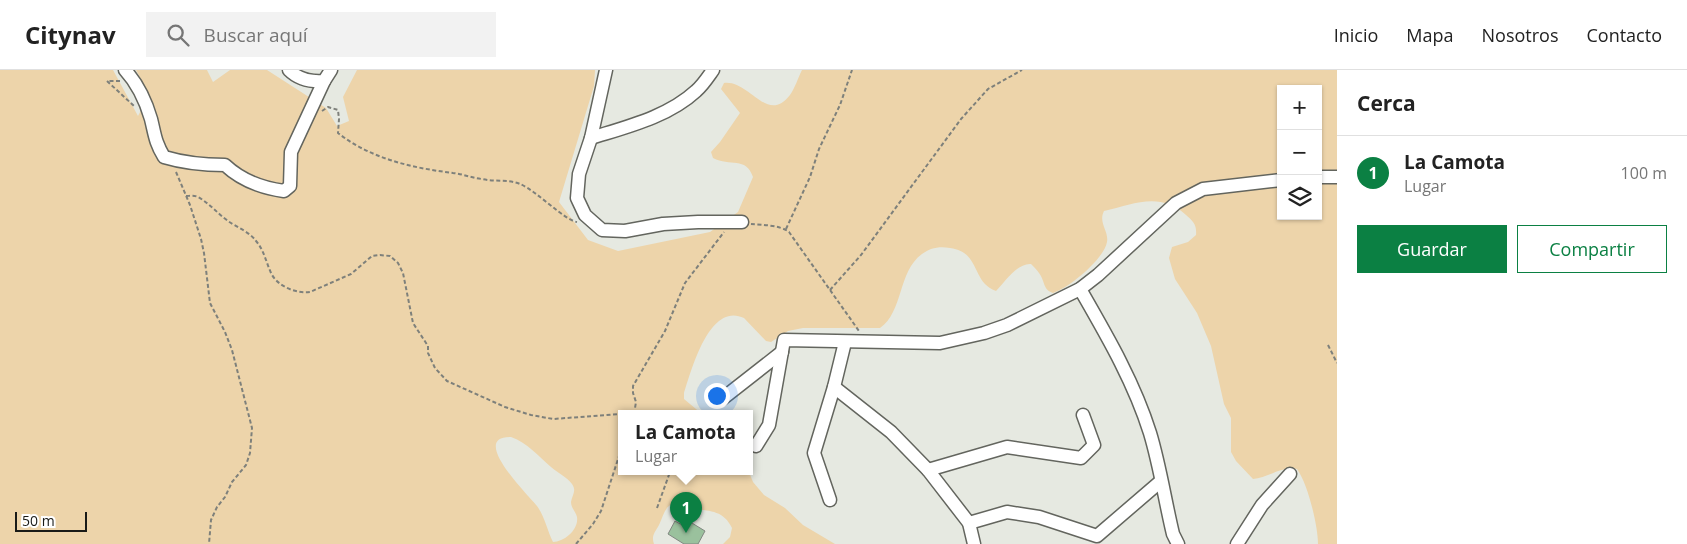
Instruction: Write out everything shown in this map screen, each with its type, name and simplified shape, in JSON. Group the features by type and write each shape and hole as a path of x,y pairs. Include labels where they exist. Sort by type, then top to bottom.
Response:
{"street":[{"path":"125,70 134,80 150,117 156,142 165,157 178,161 225,165 247,181 268,189 284,191 290,186 291,152 331,70"},
{"path":"289,70 308,80 324,81"},
{"path":"606,70 591,138 579,174 577,198 585,215 602,230 625,231 663,224 736,222"},
{"path":"591,138 622,129 666,111 696,91 713,70"},
{"path":"1322,177 1337,177"},
{"path":"722,399 783,346 845,342 940,343 984,333 1007,325 1080,289 1098,275 1176,203 1203,189 1277,180"},
{"path":"1080,289 1118,354 1137,398 1150,434 1173,534 1178,544"},
{"path":"830,500 814,453 834,387 845,342"},
{"path":"756,446 769,425 783,346"},
{"path":"834,387 891,432 928,470 970,523 974,544"},
{"path":"928,470 1008,446 1081,458 1094,445 1083,415"},
{"path":"1237,544 1262,506 1290,474"},
{"path":"970,523 1007,512 1039,517 1097,536 1161,481"}],"path":[{"path":"786,230 810,177 819,149 840,105 852,70"},
{"path":"830,290 861,255 961,119 988,89 1022,70"},
{"path":"319,114 328,107 338,110 338,133 348,141 377,155 410,166 437,172 454,173 490,181 508,180 521,184 574,222 597,225"},
{"path":"165,157 170,161 186,196 204,253 210,303 232,350 252,428 250,453 246,465 232,482 211,520 210,544"},
{"path":"186,196 196,196 208,203 226,220 254,238 262,251 271,274 283,285 295,291 310,292 351,274 372,256 390,256 403,273 413,323 428,346 428,353 435,368 447,381 505,407 531,415 553,419 618,414"},
{"path":"635,410 636,402 633,386 665,331 685,283 736,222 786,230 867,343"},
{"path":"1328,346 1337,363"},
{"path":"576,544 601,511 618,459"},
{"path":"657,508 669,475"}],"shaded area":[{"path":"0,70 113,70 138,116 149,95 136,70 207,70 213,82 230,70 267,70 326,108 337,126 349,121 343,97 357,70 595,70 594,86 559,202 588,240 618,251 710,232 738,212 753,177 746,166 719,161 713,158 711,152 740,113 721,89 724,83 733,84 766,104 774,105 782,103 790,95 802,70 1337,70 1337,544 1318,544 1312,505 1297,469 1281,470 1253,479 1236,461 1231,452 1231,418 1224,404 1211,346 1197,313 1175,279 1169,258 1172,247 1188,242 1196,235 1195,226 1191,219 1176,208 1167,203 1157,201 1146,201 1104,211 1102,219 1107,234 1107,242 1100,256 1085,272 1068,285 1053,293 1047,290 1041,276 1031,264 1016,270 996,291 988,287 983,281 967,255 950,248 938,248 931,249 920,256 912,265 906,275 894,310 880,328 803,328 788,331 771,342 766,341 744,318 732,315 721,320 711,329 704,341 691,370 684,393 684,399 697,410 618,410 618,475 750,475 753,482 764,495 785,508 803,525 835,544 723,544 730,537 732,528 725,518 716,513 692,508 676,502 665,511 653,539 654,544 0,544","holes":["511,437 528,446 551,467 568,479 573,486 574,491 571,504 577,517 577,522 573,531 562,540 553,542 540,510 505,467 498,456 496,446 499,439"]}],"building":[{"path":"687,520 705,531 698,544 684,544 668,534 675,521 684,526"}],"place":[{"name":"La Camota","path":"686,533"}]}
